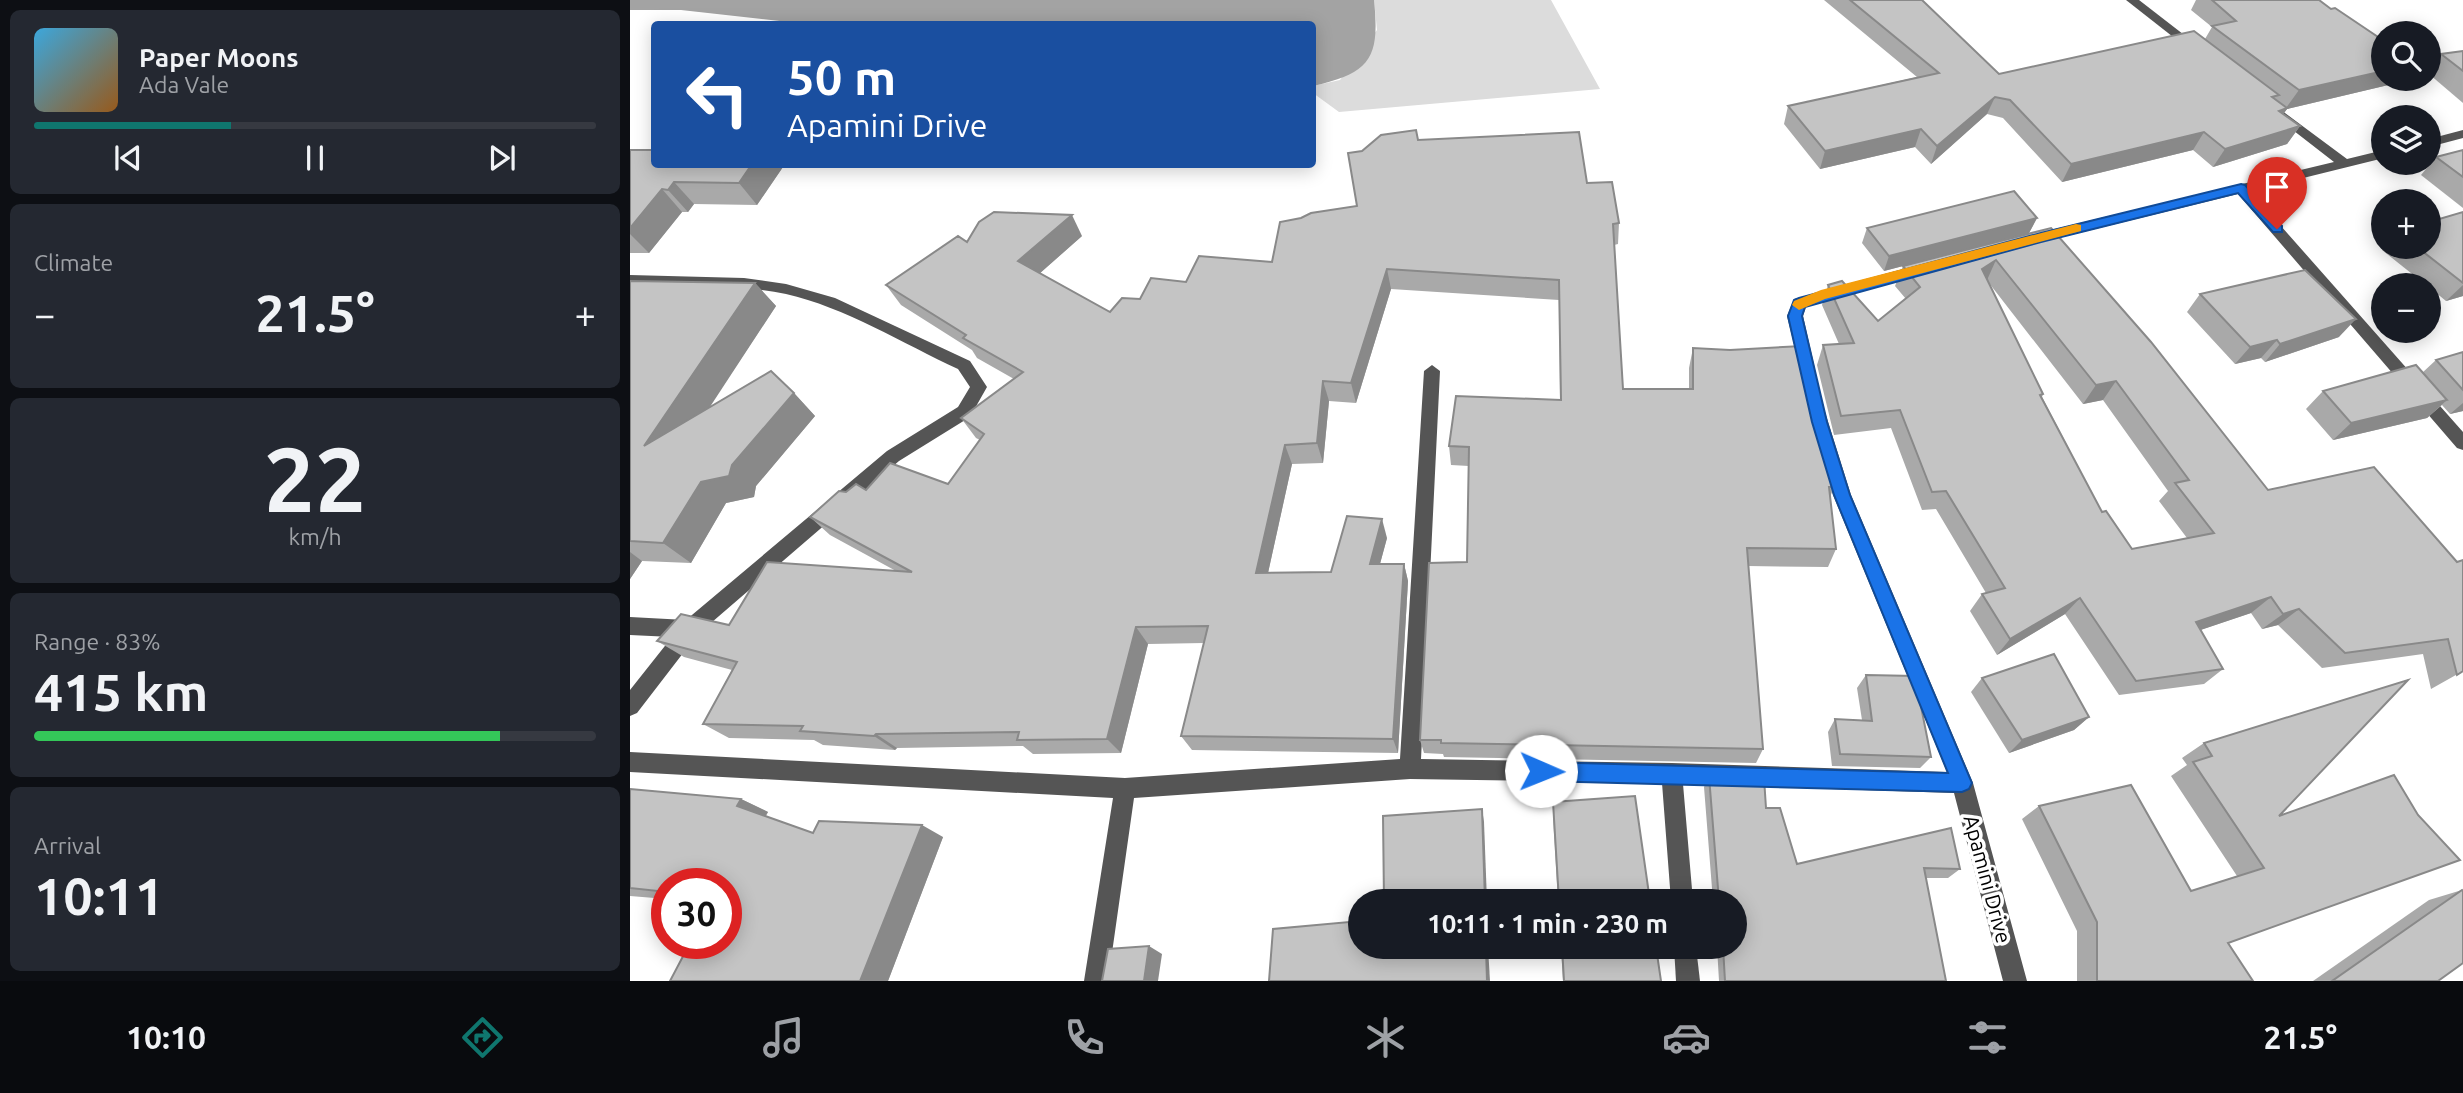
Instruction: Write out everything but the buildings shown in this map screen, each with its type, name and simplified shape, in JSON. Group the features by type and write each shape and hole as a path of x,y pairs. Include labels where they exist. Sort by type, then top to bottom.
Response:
{"street":[{"path":"2132,0 2207,57"},
{"path":"2270,106 2344,163"},
{"path":"2441,140 2463,134"},
{"path":"2019,243 2371,157"},
{"path":"2241,188 2463,443"},
{"name":"Apamini Drive","path":"1940,264 1799,303 1795,316 1819,422 1842,495 1962,783 2015,981"},
{"path":"630,280 744,283 786,289 819,299 964,365 979,387 964,412 893,456 690,629 630,706"},
{"path":"1410,769 1432,371"},
{"path":"630,626 690,629"},
{"path":"630,762 1125,788 1410,769 1672,773 1962,783"},
{"path":"1672,773 1681,889"},
{"path":"1096,981 1125,788"},
{"path":"1686,959 1688,981"}],"shaded area":[{"path":"630,0 1374,0 1375,36 1373,49 1359,68 1348,75 1316,85 1316,21 779,21 681,10 630,10"},
{"path":"1374,0 1551,0 1600,89 1339,112 1316,95 1316,85 1340,80 1377,30"}],"slow traffic":[{"path":"1799,305 1821,295 2076,228"}],"route":[{"path":"1541,771 1962,783 1842,495 1819,422 1795,316 1799,303 2041,237 2241,188 2277,229"}]}
